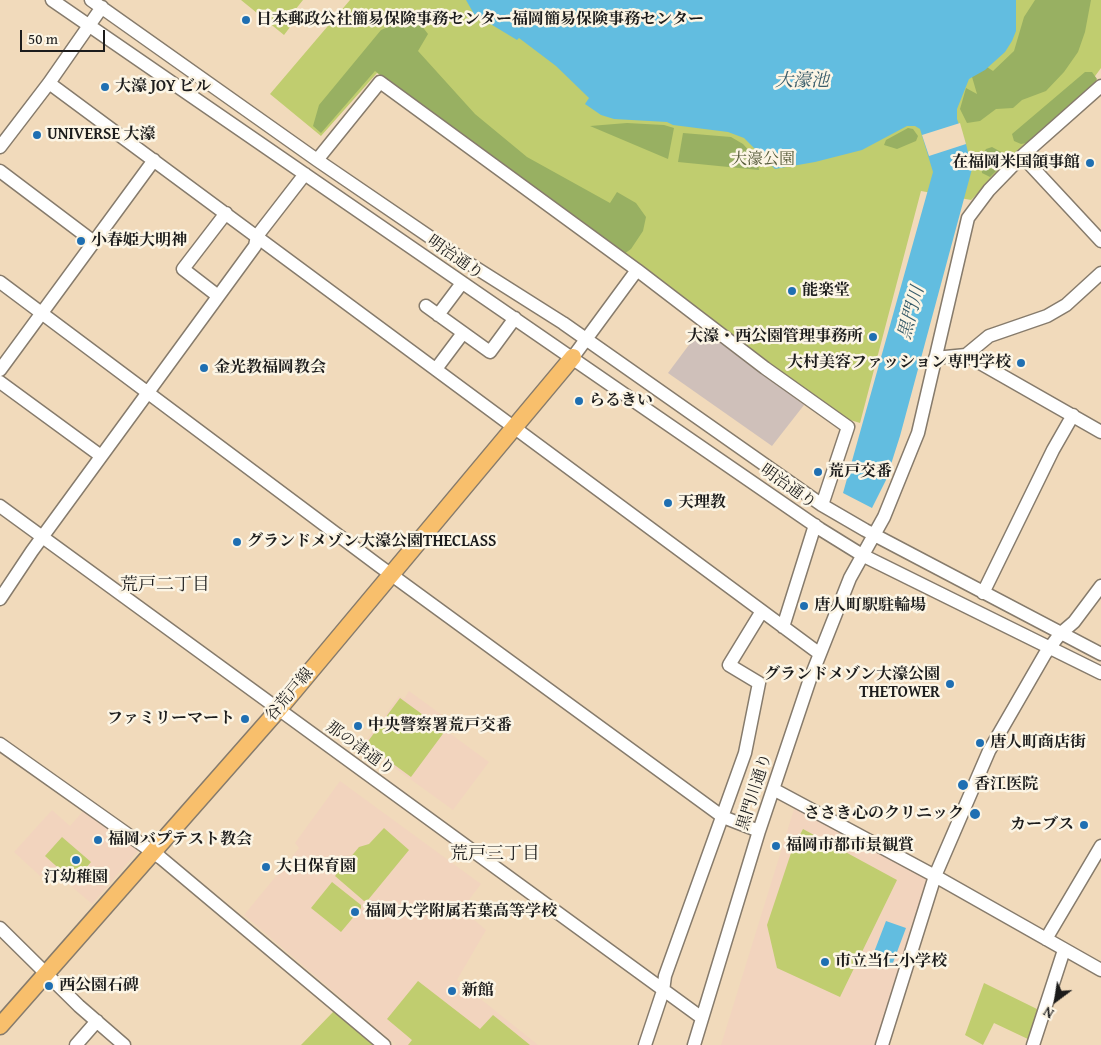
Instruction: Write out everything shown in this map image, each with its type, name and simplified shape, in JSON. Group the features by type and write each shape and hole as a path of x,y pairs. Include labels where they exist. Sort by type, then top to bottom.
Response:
{"main road":[{"name":"谷荒戸線","path":"0,1026 278,710 390,574 515,429 573,357"}],"street":[{"name":"明治通り","path":"52,0 858,553"},
{"name":"明治通り","path":"91,0 100,4 317,160 465,261 586,340 827,508 869,532"},
{"path":"0,147 49,83 89,26 100,4"},
{"path":"317,160 380,82 637,270 765,368 848,427 827,508"},
{"path":"49,83 820,654"},
{"name":"黒門川通り","path":"694,1045 759,831 820,654 858,553 869,532 884,517 918,432 968,218 988,190 1022,156 1101,86"},
{"path":"1022,156 1101,241"},
{"path":"0,370 154,160"},
{"path":"0,171 94,242"},
{"path":"0,599 42,537 255,246 257,236 305,174"},
{"path":"218,296 183,269 226,213"},
{"path":"573,357 637,270"},
{"path":"935,358 966,355 989,336 1047,316 1066,305 1101,273"},
{"path":"0,282 390,574 723,817 759,831"},
{"path":"438,315 462,282"},
{"path":"426,306 490,352 515,318"},
{"path":"436,369 463,333"},
{"path":"966,355 1101,432"},
{"path":"0,382 101,456"},
{"path":"983,592 1053,450 1073,415"},
{"name":"那の津通り","path":"0,506 702,1018"},
{"path":"783,627 818,527"},
{"path":"869,532 1101,654"},
{"path":"858,553 1101,673"},
{"path":"882,1045 935,876 989,751 1050,647 1060,634 1074,622 1101,586"},
{"path":"645,1045 663,991 665,976 723,817 744,753 759,683 729,665 762,611"},
{"path":"0,744 154,853 221,906 384,1045"},
{"path":"773,789 935,876 1101,970"},
{"path":"1046,938 1101,846"},
{"path":"0,928 47,972 79,1006 124,1045"},
{"path":"1033,1045 1064,950"},
{"path":"76,1045 97,1022"}],"shaded area":[{"path":"703,326 804,405 772,446 668,373"},
{"path":"409,691 453,723 448,732 489,762 453,810 363,745 399,696 404,699"},
{"name":"福岡大学附属若葉高等学校","path":"340,781 481,884 462,909 486,930 457,980 538,1045 396,1045 244,915 299,848 295,843"},
{"name":"市立当仁小学校","path":"795,806 929,880 876,1045 721,1045"},
{"name":"汀幼稚園","path":"52,810 70,826 84,810 139,850 92,904 49,867 40,876 14,852"}],"green space":[{"path":"241,0 303,0 295,10 300,14 284,35"},
{"name":"大濠公園","path":"350,0 1101,0 1101,68 1079,98 971,200 921,191 860,423 847,419 771,367 377,73 321,136 270,94"},
{"path":"1035,0 1091,0 1085,32 1078,52 1064,72 1046,91 1022,100 1013,108 996,109 980,121 967,123 960,109 966,88 977,94 970,70 975,59 993,71 1014,51 1024,17"},
{"path":"407,19 418,21 428,34 418,51 475,114 527,157 610,203 617,192 636,203 646,217 643,231 631,249 624,254 375,71 321,133 313,126 319,105 381,30"},
{"path":"1085,72 1092,72 1097,79 1093,87 1027,143 1021,144 1014,141 1012,134"},
{"path":"627,123 664,125 674,128 668,159 590,126"},
{"path":"908,128 913,129 918,136 916,141 897,149 884,145 886,140"},
{"path":"683,133 731,137 743,144 758,161 759,170 678,162"},
{"path":"992,147 1003,153 1005,162 990,177 982,173 981,157 986,149"},
{"path":"400,698 445,731 411,777 366,744"},
{"path":"384,828 409,850 368,900 364,901 335,876 359,847 369,844"},
{"path":"803,829 897,880 840,997 777,968 767,925 792,850"},
{"path":"62,837 91,862 74,882 45,856"},
{"path":"332,882 361,905 361,908 341,932 311,908"},
{"path":"418,981 480,1029 493,1015 530,1045 408,1045 412,1040 387,1019"},
{"path":"984,983 1039,1010 1030,1040 994,1023 983,1045 965,1035"},
{"path":"334,1011 375,1045 301,1045"}],"water":[{"name":"大濠池","path":"466,0 1016,0 1016,31 1012,41 1005,52 985,70 969,79 957,109 957,119 972,169 900,436 886,480 872,508 843,493 933,172 920,129 915,126 907,126 862,150 815,162 775,169 744,138 728,132 673,125 667,122 614,119 601,115 585,104 589,98 556,66 519,38 517,40 474,14"},
{"path":"886,921 906,928 891,968 871,960"}],"pier":[{"path":"960,123 966,144 929,156 922,135"}],"place":[{"name":"日本郵政公社簡易保険事務センター福岡簡易保険事務センター","path":"246,20"},
{"name":"大濠 JOY ビル","path":"105,87"},
{"name":"UNIVERSE 大濠","path":"37,135"},
{"name":"在福岡米国領事館","path":"1090,163"},
{"name":"小春姫大明神","path":"81,241"},
{"name":"能楽堂","path":"792,291"},
{"name":"大濠・西公園管理事務所","path":"873,337"},
{"name":"大村美容ファッション専門学校","path":"1021,363"},
{"name":"金光教福岡教会","path":"204,368"},
{"name":"らるきい","path":"579,401"},
{"name":"荒戸交番","path":"818,472"},
{"name":"天理教","path":"668,503"},
{"name":"グランドメゾン大濠公園THECLASS","path":"237,542"},
{"name":"唐人町駅駐輪場","path":"804,606"},
{"name":"グランドメゾン大濠公園 THETOWER","path":"950,684"},
{"name":"ファミリーマート","path":"245,719"},
{"name":"中央警察署荒戸交番","path":"358,726"},
{"name":"唐人町商店街","path":"980,743"},
{"name":"香江医院","path":"963,785"},
{"name":"ささき心のクリニック","path":"975,814"},
{"name":"カーブス","path":"1084,825"},
{"name":"福岡バプテスト教会","path":"98,840"},
{"name":"福岡市都市景観賞","path":"776,846"},
{"name":"汀幼稚園","path":"76,860"},
{"name":"大日保育園","path":"266,867"},
{"name":"福岡大学附属若葉高等学校","path":"355,912"},
{"name":"市立当仁小学校","path":"825,962"},
{"name":"西公園石碑","path":"49,986"},
{"name":"新館","path":"452,991"}],"district":[{"name":"荒戸二丁目","path":"165,585"},
{"name":"荒戸三丁目","path":"495,854"}],"water label":[{"name":"黒門川","path":"912,313"}]}
